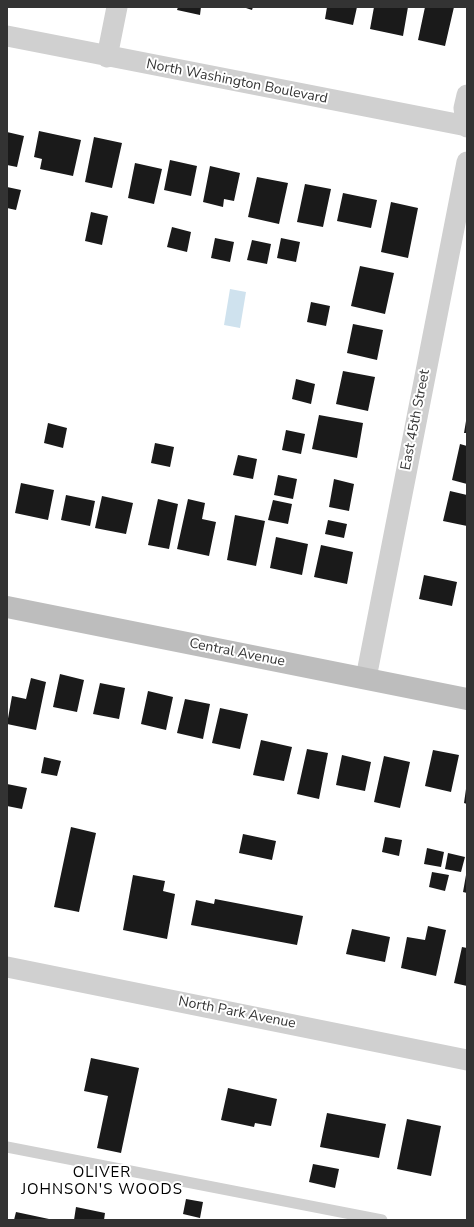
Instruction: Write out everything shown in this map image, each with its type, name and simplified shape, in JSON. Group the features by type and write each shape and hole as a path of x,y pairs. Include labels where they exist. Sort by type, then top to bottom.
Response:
{"main road":[{"name":"Central Avenue","path":"7,607 467,699"}],"street":[{"path":"107,57 117,7"},
{"name":"North Washington Boulevard","path":"7,36 107,57 467,126"},
{"path":"467,95 464,108 467,126"},
{"name":"East 45th Street","path":"366,678 467,162"},
{"name":"North Park Avenue","path":"7,967 467,1060"}],"lane":[{"path":"7,1147 382,1220"}],"water":[{"path":"230,289 246,292 240,328 224,325"}],"building":[{"path":"178,7 201,7 200,15 177,10"},
{"path":"243,7 253,7 252,10"},
{"path":"327,7 357,7 353,25 325,19"},
{"path":"374,7 408,7 403,36 370,29"},
{"path":"425,7 454,7 445,46 418,40"},
{"path":"39,131 81,140 73,176 40,169 42,159 34,157"},
{"path":"7,132 24,136 17,167 7,165"},
{"path":"94,137 122,143 112,188 85,182"},
{"path":"170,160 197,166 191,196 164,190"},
{"path":"135,163 162,169 154,204 128,198"},
{"path":"210,166 240,173 234,201 224,199 223,207 203,202"},
{"path":"257,177 288,183 279,224 248,217"},
{"path":"305,184 331,189 323,227 297,222"},
{"path":"7,187 21,190 16,210 7,208"},
{"path":"343,193 377,200 371,228 337,221"},
{"path":"391,202 418,208 408,258 381,252"},
{"path":"91,212 108,216 102,245 85,241"},
{"path":"172,227 191,232 187,252 167,247"},
{"path":"215,238 234,242 230,262 211,258"},
{"path":"281,238 300,242 296,262 277,258"},
{"path":"252,240 271,244 267,264 247,260"},
{"path":"360,266 394,273 385,314 351,306"},
{"path":"311,302 330,306 326,326 307,322"},
{"path":"353,324 383,330 377,360 347,353"},
{"path":"343,371 375,377 368,411 336,404"},
{"path":"296,379 315,384 311,404 292,399"},
{"path":"319,415 363,423 357,458 312,449"},
{"path":"466,421 467,433 464,433"},
{"path":"48,423 67,428 63,448 44,443"},
{"path":"286,430 305,434 301,454 282,450"},
{"path":"155,443 174,447 170,467 151,463"},
{"path":"460,444 467,446 467,484 452,480"},
{"path":"238,455 257,459 253,479 233,475"},
{"path":"278,475 297,479 293,499 274,495"},
{"path":"334,479 354,484 349,511 329,507"},
{"path":"21,483 54,490 48,520 15,513"},
{"path":"450,491 467,495 467,526 443,521"},
{"path":"66,495 95,501 90,526 61,520"},
{"path":"102,496 133,503 126,534 95,528"},
{"path":"158,499 178,504 169,549 148,545"},
{"path":"188,499 205,503 202,519 216,522 209,556 177,549"},
{"path":"273,500 292,504 288,524 268,520"},
{"path":"235,515 265,521 256,566 227,560"},
{"path":"328,520 347,524 344,538 325,534"},
{"path":"276,537 308,544 302,575 270,568"},
{"path":"321,545 353,552 347,584 314,577"},
{"path":"424,575 457,582 452,606 419,599"},
{"path":"60,674 84,680 77,712 53,707"},
{"path":"31,678 46,682 36,730 7,724 12,696 26,699"},
{"path":"100,683 125,688 119,719 93,714"},
{"path":"148,691 173,697 166,730 141,724"},
{"path":"185,699 210,704 203,739 177,733"},
{"path":"220,708 248,714 240,749 212,743"},
{"path":"261,740 292,747 284,781 253,775"},
{"path":"307,749 328,753 319,799 297,794"},
{"path":"433,750 459,755 451,792 425,786"},
{"path":"342,755 371,762 365,791 336,785"},
{"path":"384,756 410,762 400,808 374,802"},
{"path":"44,757 61,761 57,776 41,773"},
{"path":"7,784 27,788 22,809 7,806"},
{"path":"467,789 467,804 464,803"},
{"path":"71,827 96,833 79,912 54,907"},
{"path":"243,834 276,841 272,860 239,853"},
{"path":"385,837 402,840 399,856 382,852"},
{"path":"427,848 444,852 441,867 424,864"},
{"path":"448,853 465,857 461,872 445,869"},
{"path":"432,872 449,875 445,891 429,887"},
{"path":"133,875 165,881 163,891 175,894 167,939 123,930"},
{"path":"467,875 467,893 463,892"},
{"path":"215,899 303,916 297,945 191,925 196,900 214,904"},
{"path":"428,926 446,930 436,976 401,968 407,937 425,940"},
{"path":"352,929 390,937 385,962 346,954"},
{"path":"462,947 467,948 467,986 454,983"},
{"path":"91,1058 139,1068 121,1153 97,1148 108,1096 84,1091"},
{"path":"228,1088 277,1099 271,1126 255,1123 254,1127 221,1120"},
{"path":"327,1113 386,1124 379,1158 320,1147"},
{"path":"407,1119 441,1126 431,1176 397,1169"},
{"path":"313,1164 339,1169 335,1188 309,1182"},
{"path":"186,1199 203,1202 200,1218 183,1214"},
{"path":"76,1207 105,1213 104,1220 74,1220"},
{"path":"16,1212 49,1219 49,1220 14,1220"}],"district":[{"name":"OLIVER JOHNSON'S WOODS","path":"102,1182"}]}
